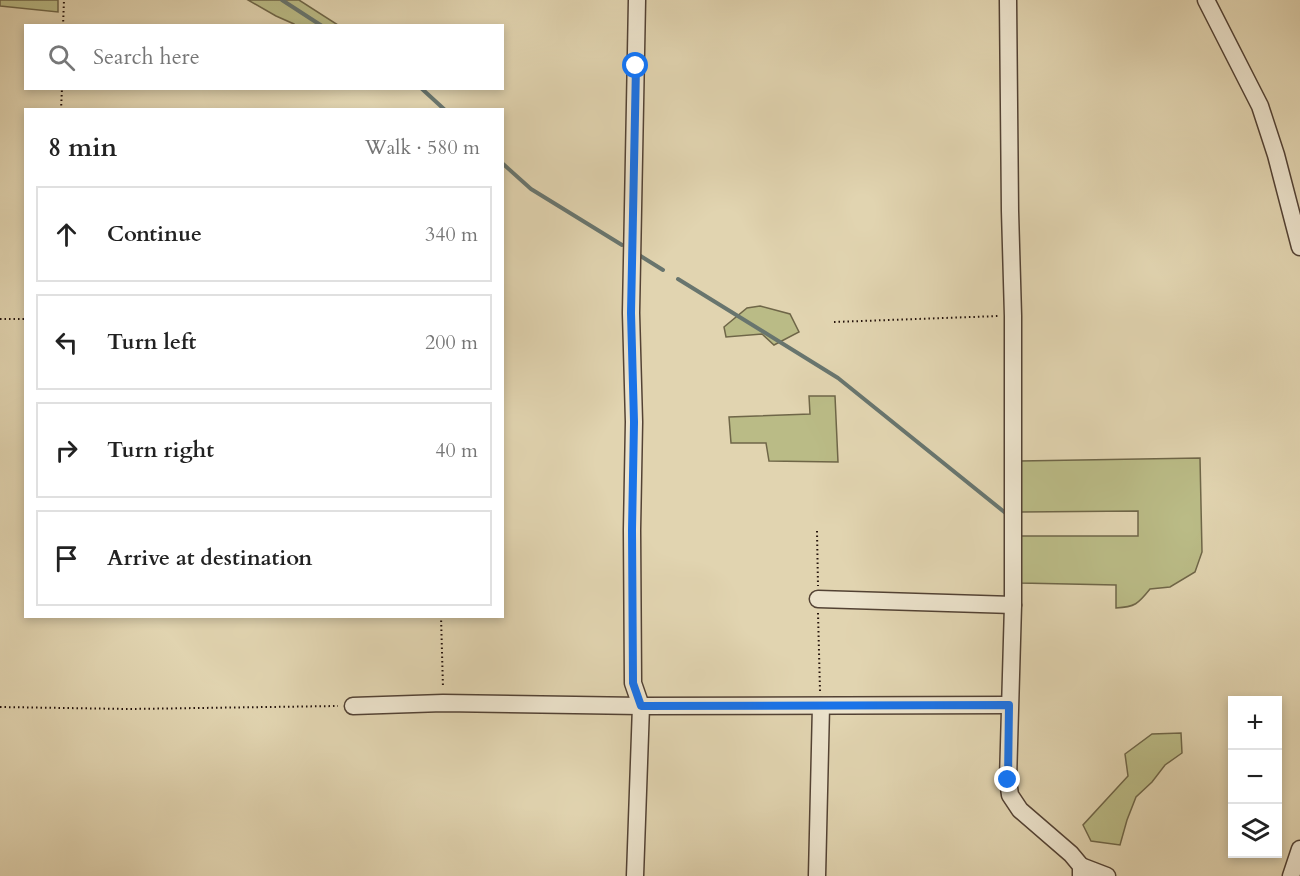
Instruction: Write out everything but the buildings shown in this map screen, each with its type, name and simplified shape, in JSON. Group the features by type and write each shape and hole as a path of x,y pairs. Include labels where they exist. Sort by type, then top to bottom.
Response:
{"street":[{"path":"635,876 641,706 633,683 632,530 634,422 631,313 637,0"},
{"path":"1008,0 1010,211 1014,316 1008,780 1010,795 1020,810 1071,854 1081,871 1107,876"},
{"path":"1206,0 1260,106 1300,247"},
{"path":"818,600 1012,605"},
{"path":"353,706 443,703 641,706 1009,705"},
{"path":"817,876 821,706"},
{"path":"1291,876 1300,849"}],"path":[{"path":"63,24 64,0"},
{"path":"61,108 62,90"},
{"path":"834,322 1014,316"},
{"path":"0,319 24,319"},
{"path":"818,531 821,706"},
{"path":"441,618 443,703"},
{"path":"0,707 129,709 353,706"}],"green space":[{"path":"0,0 58,0 58,12 0,6"},
{"path":"248,0 299,0 336,24 294,24"},
{"path":"760,306 790,314 799,332 774,345 762,334 726,337 724,327 747,308"},
{"path":"809,396 835,396 838,462 769,461 766,443 731,443 729,417 810,414"},
{"path":"1200,458 1202,552 1195,572 1170,587 1150,589 1132,606 1116,608 1116,585 1020,583 1020,536 1138,536 1138,511 1021,512 1020,461"},
{"path":"1181,733 1182,753 1165,765 1136,797 1120,845 1091,841 1083,825 1128,776 1125,754 1152,734"}],"waterway":[{"path":"282,0 319,24"},
{"path":"423,90 443,108"},
{"path":"504,165 531,189 622,245"},
{"path":"639,255 663,270"},
{"path":"678,279 838,378 1008,515"}],"route":[{"path":"636,66 631,313 634,422 633,683 641,706 1009,705 1008,780"}]}
